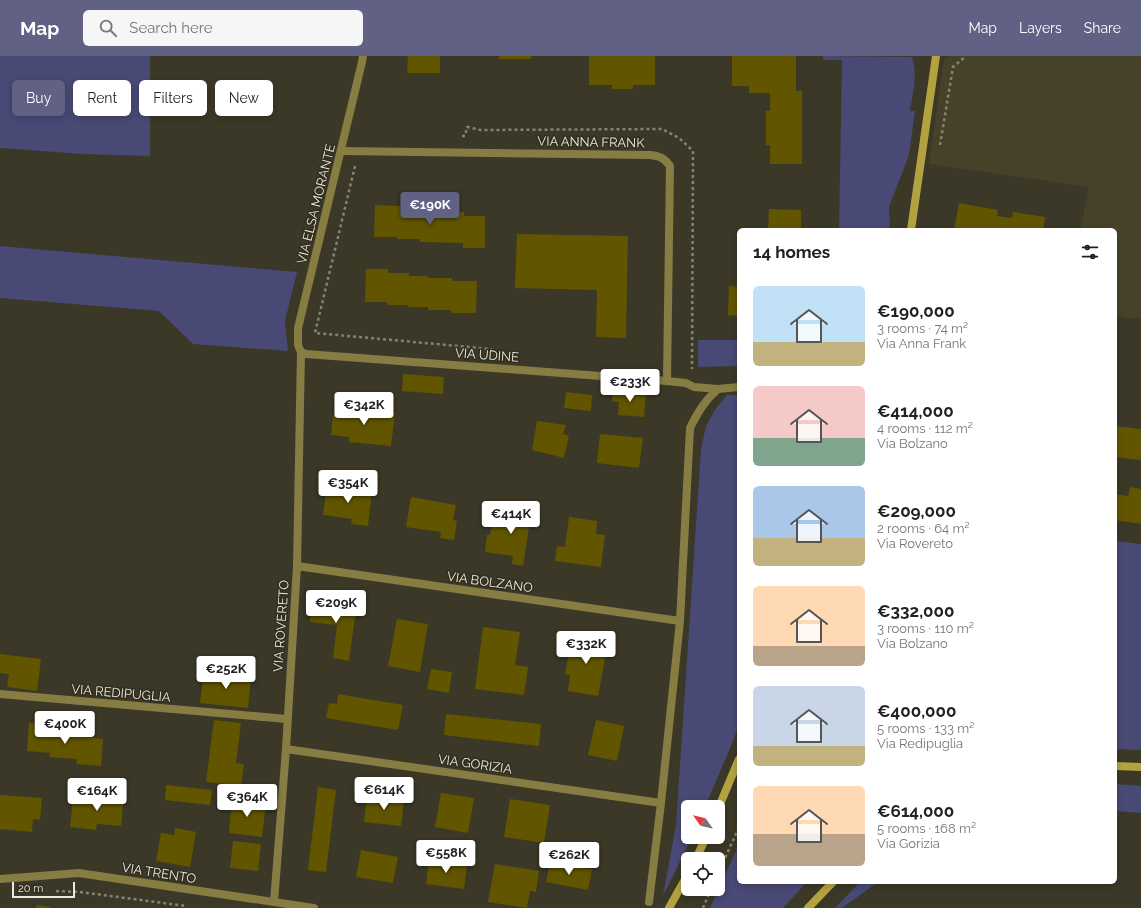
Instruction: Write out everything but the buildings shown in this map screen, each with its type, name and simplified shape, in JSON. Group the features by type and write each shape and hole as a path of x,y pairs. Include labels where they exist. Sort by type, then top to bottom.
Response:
{"street":[{"name":"VIA ELSA MORANTE","path":"303,353 298,345 298,328 363,56"},
{"path":"911,228 936,56"},
{"name":"VIA ANNA FRANK","path":"341,151 658,155 670,166 667,381"},
{"name":"VIA UDINE","path":"303,353 667,381 718,389 737,387"},
{"name":"VIA ROVERETO","path":"274,902 286,749 297,566 303,353"},
{"path":"649,902 680,621 690,428 707,399 718,389"},
{"name":"VIA BOLZANO","path":"297,566 680,621"},
{"name":"VIA REDIPUGLIA","path":"0,694 287,719"},
{"name":"VIA GORIZIA","path":"286,749 661,803"},
{"path":"722,800 737,764"},
{"path":"1117,766 1141,767"},
{"name":"VIA TRENTO","path":"0,879 79,873 314,908"},
{"path":"808,908 831,884"},
{"path":"669,908 681,887"}],"path":[{"path":"940,146 953,67 966,56"},
{"path":"457,137 465,136 467,127 481,130 662,129 679,138 694,151 692,370"},
{"path":"357,164 355,166 315,333 491,348 490,368"},
{"path":"725,858 737,831"},
{"path":"51,891 80,892 188,906"},
{"path":"703,908 708,896"}],"shaded area":[{"path":"0,56 150,56 150,80 139,80 139,116 150,116 150,156 83,154 0,148"},
{"path":"823,56 912,57 915,77 910,111 915,111 909,155 889,207 890,228 839,228 842,60 823,60"},
{"path":"952,56 1141,56 1141,319 1117,317 1117,228 1080,228 1089,187 929,164 944,59"},
{"path":"0,246 297,272 285,321 288,351 193,344 159,311 0,298"},
{"path":"698,340 737,340 737,366 698,367"},
{"path":"727,395 737,395 737,729 708,800 681,800 681,844 689,844 685,852 681,852 681,859 663,896 676,825 701,449 706,426 716,408"},
{"path":"1117,541 1141,544 1141,750 1117,749"},
{"path":"1117,784 1141,786 1141,813 1117,811"},
{"path":"737,848 737,884 805,884 783,908 710,908 715,896 725,896 725,875"},
{"path":"858,884 875,884 842,908 835,908"}]}
